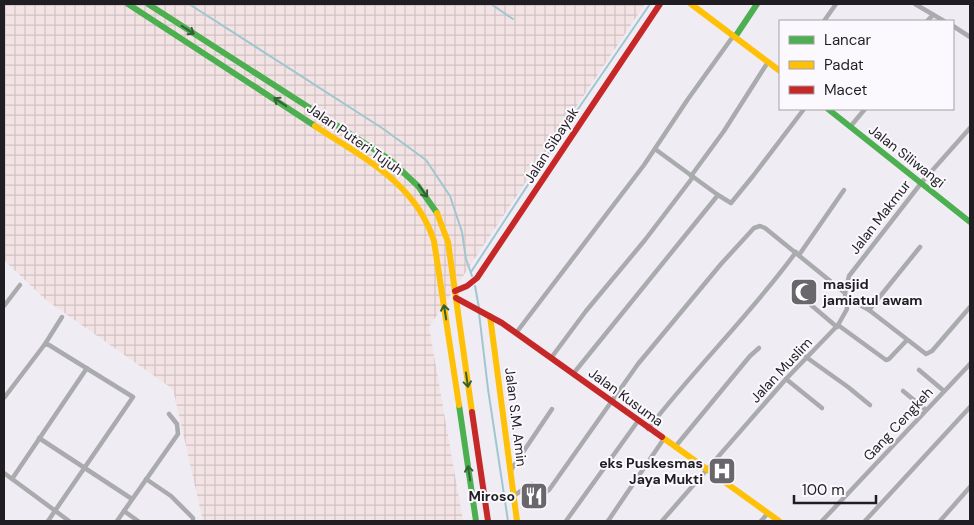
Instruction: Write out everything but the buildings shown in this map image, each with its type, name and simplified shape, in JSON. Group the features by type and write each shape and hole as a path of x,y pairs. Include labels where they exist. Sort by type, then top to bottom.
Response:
{"main road":[{"name":"Jalan Puteri Tujuh","path":"128,4 260,89 391,177 405,190 427,221 434,241 476,521"},
{"name":"Jalan Puteri Tujuh","path":"148,4 394,162 419,185 433,206 448,242 488,521"},
{"name":"Jalan Sibayak","path":"455,291 467,286 477,278 660,4"},
{"path":"691,4 779,69"},
{"path":"734,36 757,4"},
{"path":"260,89 265,80"},
{"name":"Jalan Siliwangi","path":"829,110 970,222"},
{"name":"Jalan Kusuma","path":"456,298 490,316 516,333 779,521"},
{"path":"457,309 475,308"},
{"name":"Jalan S.M. Amin","path":"490,316 517,521"}],"street":[{"path":"825,20 836,4"},
{"path":"915,4 942,20"},
{"path":"928,20 933,15"},
{"path":"954,27 970,37"},
{"path":"516,333 655,149 688,98 734,36"},
{"path":"551,358 586,311 640,246 692,176 724,131 768,62"},
{"path":"655,149 718,195 730,202 734,201 803,110"},
{"path":"850,127 864,110"},
{"name":"Jalan Makmur","path":"849,276 922,182 970,128"},
{"path":"648,429 677,392 797,254 844,190"},
{"path":"574,374 718,195"},
{"path":"513,496 532,484 545,491 549,490 638,364 729,254 757,226 765,228 846,295 869,310 924,353 930,352 970,307"},
{"path":"869,310 920,247"},
{"name":"Jalan Muslim","path":"662,521 786,379 838,326 847,309 846,295 849,276"},
{"path":"4,306 20,285"},
{"path":"811,305 886,360 908,340"},
{"path":"4,398 45,344 62,317"},
{"path":"45,344 131,394 132,398 48,521"},
{"path":"675,447 750,356 759,348"},
{"path":"806,358 848,387 870,406"},
{"name":"Gang Cengkeh","path":"822,521 970,364"},
{"path":"12,479 87,368"},
{"path":"919,370 944,391"},
{"path":"786,379 822,408"},
{"path":"903,391 926,410"},
{"path":"865,521 970,407"},
{"path":"511,470 552,409"},
{"path":"117,521 178,434 177,424 169,414"},
{"path":"566,521 638,421"},
{"path":"39,438 132,498"},
{"path":"608,521 664,440"},
{"path":"4,474 69,521"},
{"path":"146,478 171,496 192,516 193,521"},
{"path":"940,521 970,487"},
{"path":"124,511 138,521"},
{"path":"761,521 768,513"}],"shaded area":[{"path":"4,4 645,4 429,327 463,521 203,521 173,389 46,300 4,260"}],"waterway":[{"path":"189,4 382,128 426,160 450,196 462,232 466,259 472,276"},
{"path":"491,4 513,19"},
{"path":"471,272 565,128 650,4"},
{"path":"475,286 479,308"},
{"path":"479,313 488,389 508,521"}],"traffic: fast":[{"path":"128,4 315,126"},
{"path":"148,4 389,159 418,186 437,213"},
{"path":"735,37 757,4"},
{"path":"829,110 970,222"},
{"path":"459,405 476,521"}],"traffic: slow":[{"path":"691,4 779,70"},
{"path":"315,126 385,173 401,187 425,220 434,241 459,405"},
{"path":"437,213 448,242 472,412"},
{"path":"490,316 517,521"},
{"path":"662,437 779,521"}],"traffic: jam":[{"path":"455,291 467,286 477,278 660,4"},
{"path":"456,298 502,323 662,437"},
{"path":"472,412 488,521"}],"place":[{"name":"masjid jamiatul awam","path":"804,292"},
{"name":"eks Puskesmas Jaya Mukti","path":"722,471"},
{"name":"Miroso","path":"534,496"}]}
